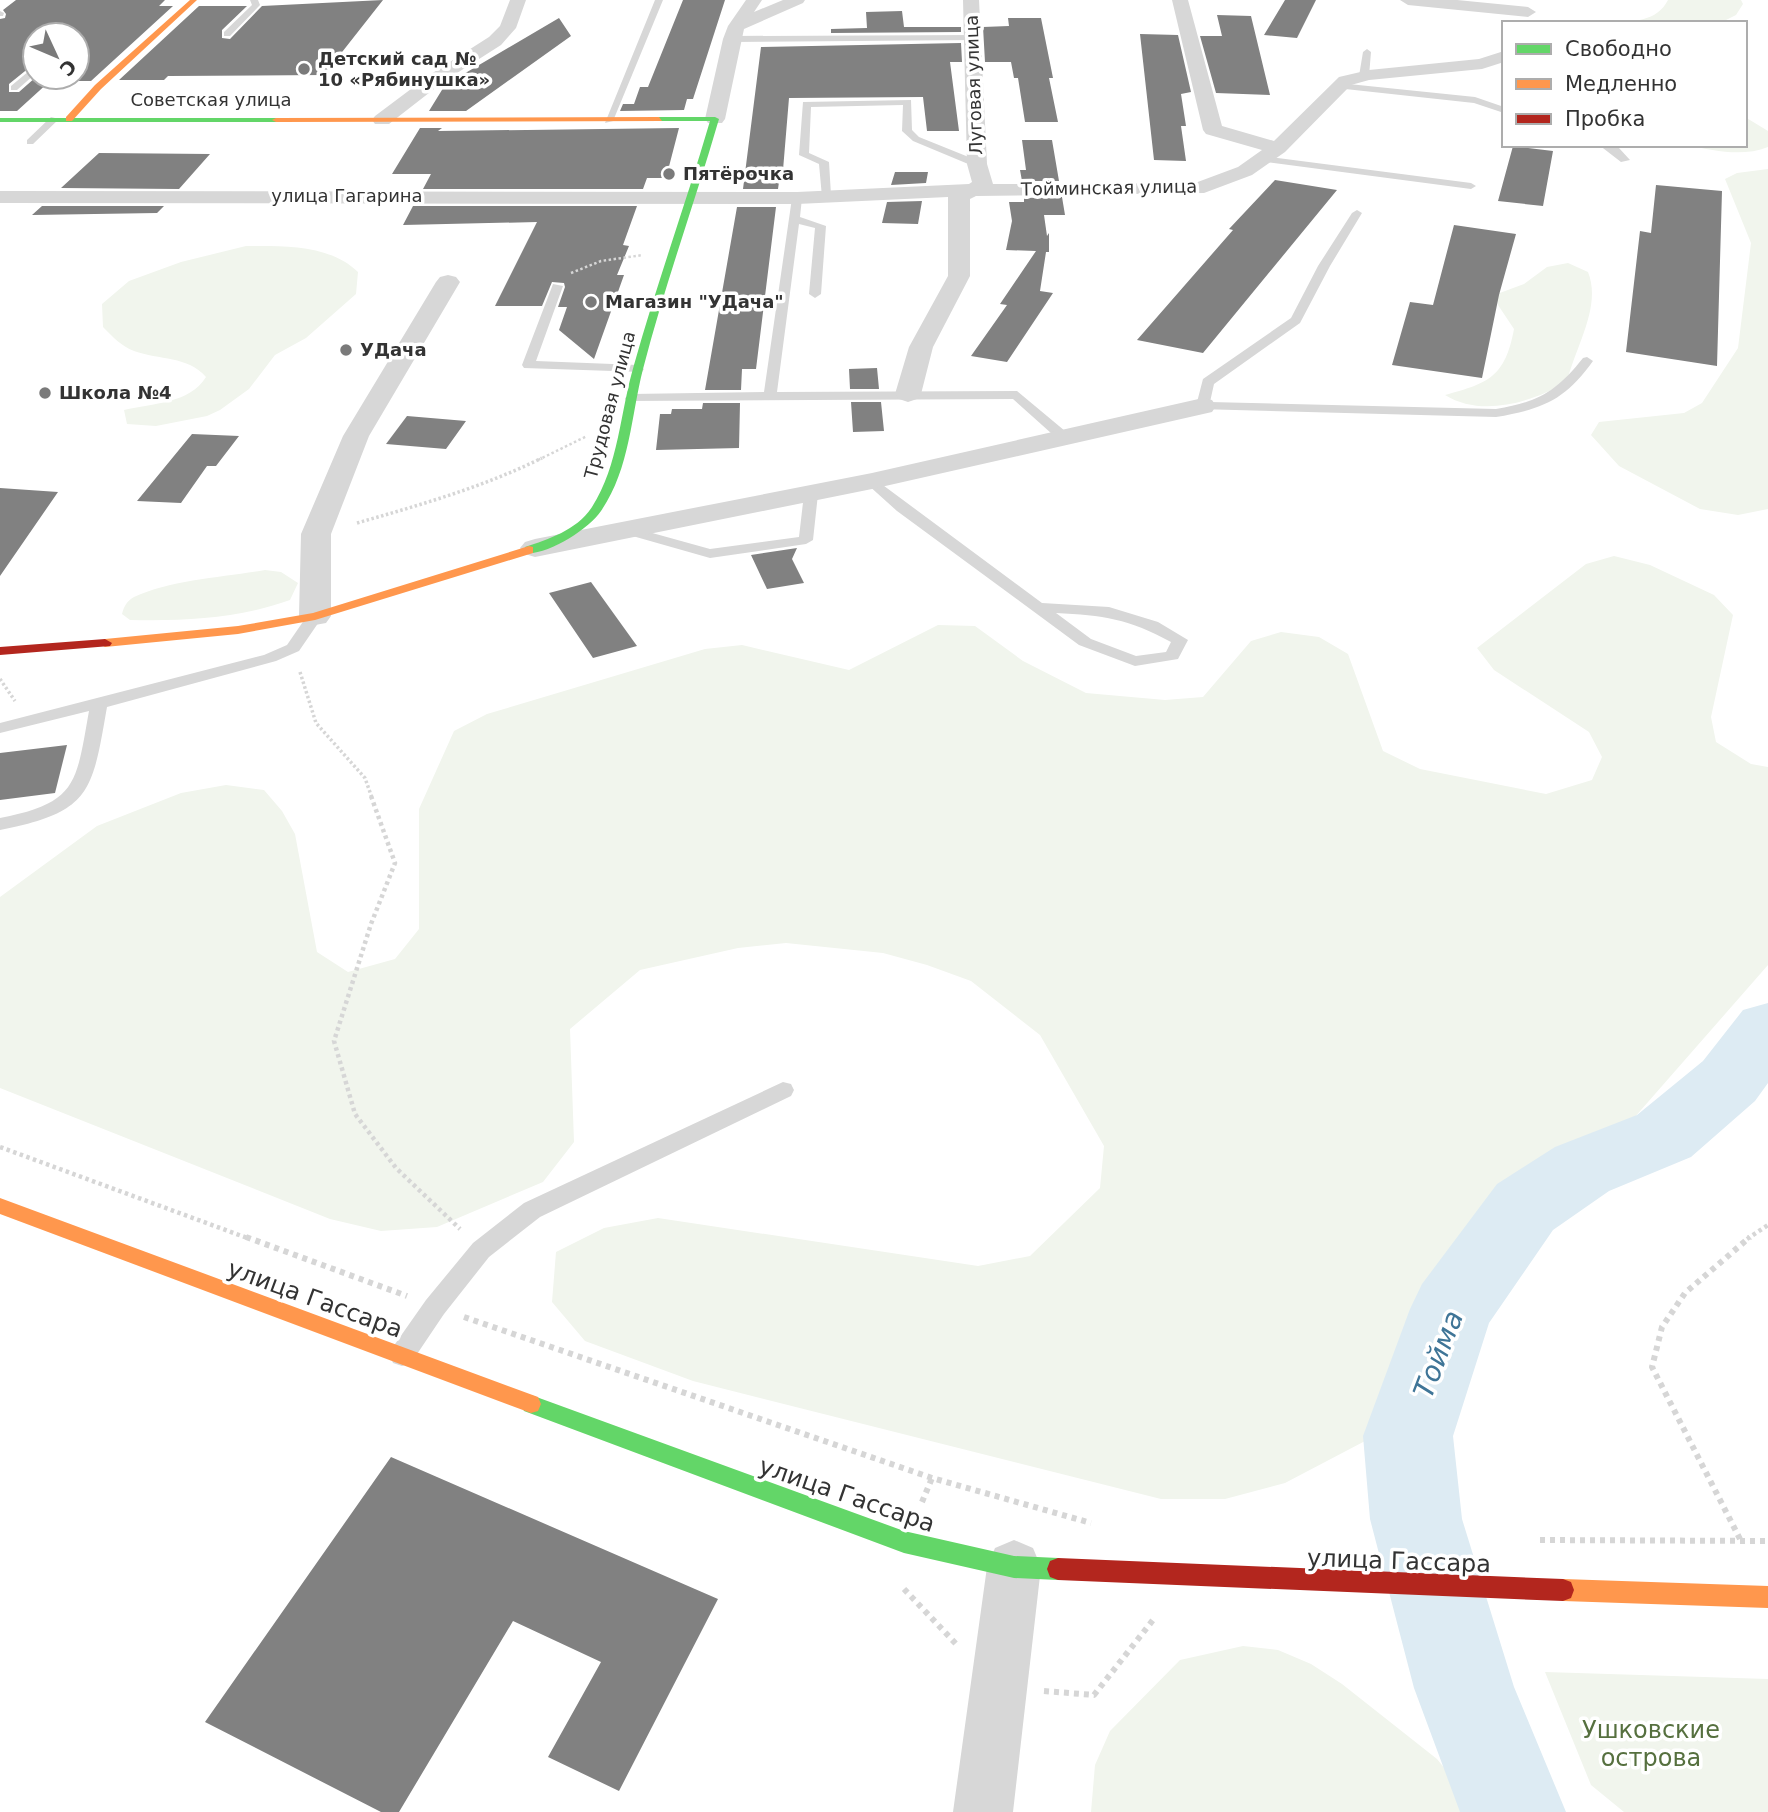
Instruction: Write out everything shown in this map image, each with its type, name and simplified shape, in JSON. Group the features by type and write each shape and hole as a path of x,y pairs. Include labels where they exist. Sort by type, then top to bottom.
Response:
{"street":[{"path":"61,119 194,0"},
{"path":"382,120 437,78 495,41 508,28 518,0"},
{"path":"715,119 734,32 754,0"},
{"path":"734,32 797,0"},
{"name":"Луговая улица","path":"908,394 921,347 958,276 959,196 983,185 977,164 971,0"},
{"path":"1180,0 1213,130 1270,154"},
{"path":"1408,0 1528,11"},
{"name":"Тойминская улица","path":"826,195 968,190 1197,189 1245,171 1270,154 1345,81 1364,76 1482,64 1502,57"},
{"name":"Советская улица","path":"0,120 198,115 382,120 715,119"},
{"name":"Трудовая улица","path":"0,651 121,642 315,616 535,548 571,531 594,514 606,494 638,369 694,196 715,119"},
{"name":"улица Гагарина","path":"0,197 694,196 796,208 826,195"},
{"path":"315,616 316,534 356,436 448,282"},
{"path":"535,548 811,494 1066,439 1203,406"},
{"name":"улица Гассара","path":"0,1206 904,1542 1014,1567 1246,1579 1768,1597"},
{"path":"983,1812 1014,1567"}],"lane":[{"path":"228,34 256,5 254,0"},
{"path":"608,121 659,0"},
{"path":"734,32 973,38"},
{"path":"1364,76 1367,52"},
{"path":"14,88 21,82"},
{"path":"1339,86 1475,100 1502,109"},
{"path":"826,195 824,162 804,155 806,104 908,103 907,131 916,139 977,164"},
{"path":"30,142 61,119"},
{"path":"1608,147 1625,160"},
{"path":"1270,154 1471,186"},
{"path":"770,396 796,208 821,226 815,294"},
{"path":"1357,213 1324,266 1296,320 1209,382 1203,406 1496,413 1533,407 1567,388 1587,361"},
{"path":"557,286 528,365 638,369"},
{"path":"631,398 1017,395 1066,439"},
{"path":"872,481 902,509 1037,608 1085,642 1135,661 1172,656 1181,640 1152,625 1103,610 1037,608"},
{"path":"627,530 710,554 806,540 811,494"},
{"path":"0,728 270,658 293,648 315,616"},
{"path":"0,824 41,815 56,809 75,795 84,783 99,704"},
{"path":"402,1355 435,1307 481,1250 532,1210 783,1090"}],"path":[{"path":"557,286 571,273 586,266 619,257 646,255"},
{"path":"316,534 432,502 505,476 593,433"},
{"path":"293,648 316,723 365,778 396,863 371,924 334,1041 355,1114 396,1168 481,1250"},
{"path":"0,678 17,703"},
{"path":"0,1147 435,1307 932,1478 1102,1526"},
{"path":"1740,1539 1653,1367 1662,1327 1685,1293 1740,1244 1768,1225"},
{"path":"1658,1542 1740,1539 1768,1541"}],"green space":[{"path":"1668,0 1741,0 1743,4 1736,15 1724,21 1636,21 1658,13"},
{"path":"1747,118 1768,131 1768,147 1749,152 1698,147 1747,147"},
{"path":"1768,169 1768,509 1738,515 1700,509 1619,466 1591,435 1599,422 1684,413 1702,403 1738,348 1751,243 1725,179 1737,173"},
{"path":"246,246 305,248 333,256 358,272 356,294 306,338 275,355 249,389 220,410 207,416 156,426 127,424 124,410 158,404 190,393 206,377 191,365 134,351 121,344 103,327 102,304 129,281 181,262"},
{"path":"1568,263 1588,272 1592,299 1586,327 1567,382 1538,396 1507,405 1475,405 1459,402 1445,395 1484,382 1493,376 1506,358 1514,329 1498,305 1497,294 1524,284 1547,267"},
{"path":"1614,556 1650,565 1714,595 1733,615 1711,717 1716,742 1751,764 1768,767 1768,965 1634,1118 1516,1178 1456,1248 1386,1430 1285,1483 1225,1499 1161,1499 693,1381 585,1341 552,1302 556,1252 604,1228 658,1218 978,1266 1030,1256 1100,1188 1104,1146 1040,1035 971,981 927,965 883,953 786,943 738,948 640,970 570,1029 574,1142 543,1182 437,1227 381,1231 330,1219 0,1088 0,897 97,826 181,793 226,785 264,790 282,811 295,834 317,952 348,972 395,959 419,929 419,809 454,731 487,714 705,649 742,645 849,670 938,625 975,626 1023,661 1086,693 1165,700 1203,697 1251,641 1281,632 1319,637 1348,654 1383,751 1420,769 1546,794 1592,780 1602,757 1589,732 1494,670 1477,648 1586,564"},
{"path":"265,570 281,572 298,583 290,600 211,618 130,620 122,614 129,600 148,591"},
{"path":"1243,1646 1278,1650 1311,1664 1342,1684 1437,1759 1480,1812 1091,1812 1095,1765 1110,1731 1180,1660"},
{"name":"Ушковские острова","path":"1545,1672 1768,1679 1768,1812 1624,1812 1591,1785"}],"building":[{"path":"16,0 165,0 159,6 173,6 91,81 91,21 21,21 21,74 9,84 9,92 39,91 17,111 0,111 0,19 5,18 3,10"},
{"path":"383,0 324,75 168,76 164,80 119,80 199,6 247,6 222,30 222,38 230,39 262,6"},
{"path":"683,0 725,0 693,99 687,99 684,110 620,111 623,104 634,104 640,87 648,87"},
{"path":"1285,0 1316,0 1297,38 1264,35"},
{"path":"902,11 904,27 961,27 961,32 831,33 831,29 867,28 866,12"},
{"path":"1217,15 1251,16 1270,95 1216,93 1200,36 1222,36"},
{"path":"559,18 571,36 466,111 429,111 445,85"},
{"path":"1008,18 1041,18 1053,78 1049,78 1058,122 1025,122 1018,78 1014,78 1011,62 985,62 983,27 1009,26"},
{"path":"1140,34 1178,35 1191,92 1181,94 1186,126 1181,126 1186,161 1154,160"},
{"path":"961,43 962,62 950,62 959,131 927,131 923,97 789,98 782,182 779,182 778,189 743,189 761,47"},
{"path":"420,128 442,128 438,131 679,128 666,178 647,178 643,189 423,189 431,174 392,174"},
{"path":"1022,140 1052,140 1059,181 1022,181 1020,170 1026,170"},
{"path":"1513,147 1553,151 1543,206 1498,201"},
{"path":"99,153 210,154 179,189 61,188"},
{"path":"895,172 928,172 926,183 891,185"},
{"path":"1275,180 1337,190 1203,353 1137,340 1233,230 1229,229"},
{"path":"1656,185 1722,191 1717,366 1626,352 1640,231 1651,233"},
{"path":"1062,197 1065,215 1044,215 1047,236 1049,233 1049,252 1046,252 1040,291 1053,293 1007,362 971,356 1007,305 1000,304 1036,251 1006,250 1012,221 1009,202 1024,202 1024,198"},
{"path":"922,201 918,224 882,223 887,202"},
{"path":"42,206 164,206 157,213 32,215"},
{"path":"413,206 637,206 623,245 629,246 617,275 624,275 594,359 559,330 567,307 558,307 564,283 552,282 542,306 495,306 537,222 403,225"},
{"path":"737,207 776,207 756,369 742,369 741,390 705,390"},
{"path":"1454,225 1516,234 1499,295 1482,378 1392,365 1410,302 1433,305"},
{"path":"877,368 879,389 850,389 849,369"},
{"path":"851,402 881,402 884,431 853,432"},
{"path":"703,403 740,403 739,448 656,450 660,414 671,414 672,409 702,409"},
{"path":"407,416 466,421 446,449 386,444"},
{"path":"192,434 239,436 216,466 207,466 181,503 137,501"},
{"path":"0,488 58,492 0,576"},
{"path":"797,548 792,559 804,583 767,589 751,555"},
{"path":"591,582 637,646 593,658 549,593"},
{"path":"67,745 55,793 0,800 0,753"},
{"path":"391,1457 718,1599 619,1791 548,1757 601,1662 513,1621 399,1812 381,1812 205,1722"}],"waterway":[{"name":"Тойма","path":"1513,1812 1464,1688 1416,1519 1408,1436 1452,1309 1525,1207 1582,1169 1664,1136 1729,1081 1768,1029"}],"traffic: fast":[{"path":"529,550 566,535 590,518 613,477 638,368 715,119 659,119"},
{"path":"0,120 276,120"},
{"path":"531,1404 904,1542 1014,1567 1058,1569"}],"traffic: slow":[{"path":"69,119 98,87 194,0"},
{"path":"276,120 659,119"},
{"path":"105,643 238,630 315,616 529,550"},
{"path":"0,1206 531,1404"},
{"path":"1563,1590 1768,1597"}],"traffic: jam":[{"path":"0,651 105,643"},
{"path":"1058,1569 1563,1590"}],"place":[{"name":"Детский сад № 10 «Рябинушка»","path":"304,69"},
{"name":"Пятёрочка","path":"669,174"},
{"name":"Магазин \"УДача\"","path":"591,302"},
{"name":"УДача","path":"346,350"},
{"name":"Школа №4","path":"45,393"}]}
